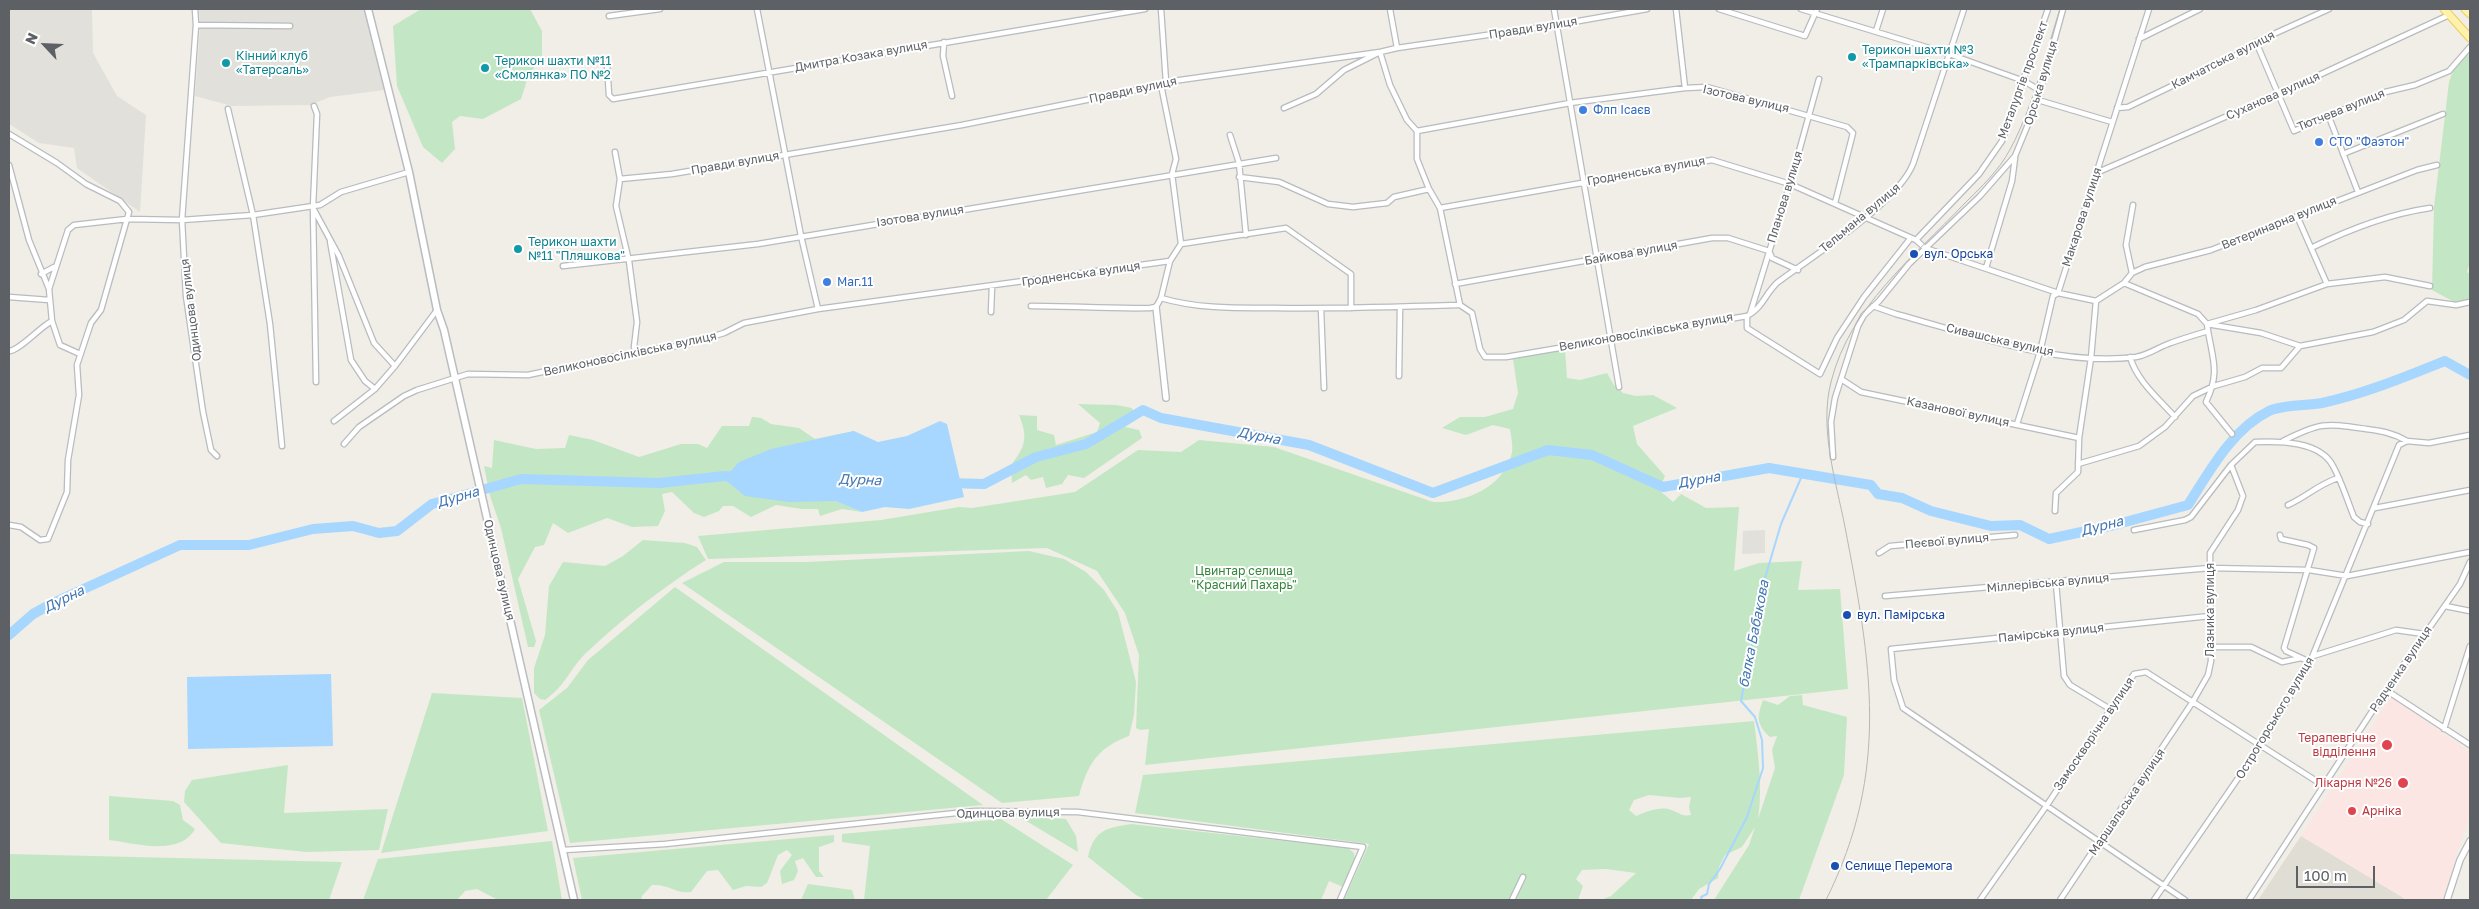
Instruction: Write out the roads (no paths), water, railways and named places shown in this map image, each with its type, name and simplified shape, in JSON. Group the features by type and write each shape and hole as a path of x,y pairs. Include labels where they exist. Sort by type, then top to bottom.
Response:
{"main road":[{"name":"Одинцова вулиця","path":"368,9 409,172 437,310 455,377 574,900"},
{"path":"2465,9 2470,14"},
{"path":"2447,12 2470,38"}],"street":[{"name":"Одинцова вулиця","path":"195,9 196,25 182,220 186,296 203,412 211,450 217,456"},
{"path":"609,16 660,9"},
{"path":"757,9 784,155 818,309"},
{"name":"Дмитра Козака вулиця","path":"607,64 609,95 613,99 1145,9"},
{"path":"1161,9 1164,84 1176,159 1172,174 1181,244 1170,261 1161,298 1156,307 1166,398"},
{"path":"1390,9 1397,48"},
{"path":"1554,9 1609,338 1619,387"},
{"name":"Правди вулиця","path":"620,179 672,174 962,125 1164,84 1556,25 1647,9"},
{"path":"1676,9 1685,88"},
{"path":"1719,9 1805,36 1816,11"},
{"path":"1801,9 1816,11 1949,54 2024,81 2039,90"},
{"path":"1876,31 1883,9"},
{"name":"Тельмана вулиця","path":"1748,315 1756,310 1777,284 1798,270 1865,217 1887,198 1909,174 1964,9"},
{"name":"Металургів проспект","path":"1916,240 1992,158 2002,141 2048,9"},
{"name":"Орська вулиця","path":"1986,268 2012,181 2016,156 2038,100 2039,90 2063,9"},
{"name":"Макарова вулиця","path":"2017,424 2040,352 2054,296 2058,293 2149,9"},
{"path":"2139,39 2200,9"},
{"name":"Камчатська вулиця","path":"2117,108 2128,107 2192,78 2249,49 2256,42 2329,9"},
{"name":"Суханова вулиця","path":"2096,173 2278,94 2447,12"},
{"path":"196,25 290,26"},
{"path":"944,42 943,56 952,96"},
{"name":"Тютчева вулиця","path":"2256,42 2294,131 2382,93 2415,85 2448,71 2470,47"},
{"path":"1161,298 1190,306 1321,309 1460,306 1440,208 1429,189 1417,159 1417,131 1407,120 1390,85 1380,52 1344,70 1316,94 1284,108"},
{"name":"Планова вулиця","path":"1748,315 1770,251 1819,79"},
{"name":"Ізотова вулиця","path":"1417,131 1570,103 1685,88 1707,87 1847,127 1852,134 1835,203"},
{"path":"2038,100 2112,122"},
{"path":"314,106 317,114 313,207 316,382"},
{"path":"228,109 253,215 270,324 282,446"},
{"path":"2343,154 2443,114"},
{"path":"2329,117 2358,192"},
{"path":"9,134 57,163 86,184 120,201 129,212 101,310 91,323 77,365 79,395 68,460 66,500 48,539 40,540 15,525 9,525"},
{"path":"1230,134 1239,164 1246,235"},
{"path":"615,152 620,179 616,206 629,261 637,322 634,347 636,352"},
{"name":"Орська вулиця","path":"1833,457 1831,422 1834,398 1845,361 1864,315 1925,248 1980,196 2016,156"},
{"name":"Ізотова вулиця","path":"563,266 629,261 758,244 1276,158"},
{"name":"Гродненська вулиця","path":"1440,208 1712,160 1790,184 1910,239 1916,240"},
{"path":"9,165 29,240 41,274 49,289"},
{"name":"Ветеринарна вулиця","path":"2132,273 2145,267 2211,250 2358,192 2417,170 2437,165"},
{"path":"80,354 60,344 52,321 49,300 49,289 54,267 70,226 127,219 182,220 253,215 313,207 320,205 341,192 409,172"},
{"path":"1240,177 1279,182 1328,204 1354,207 1387,202 1394,197 1429,189"},
{"path":"1916,240 1925,248 2058,293 2096,301 2124,283 2132,273 2126,245 2133,205"},
{"path":"313,207 330,237 348,277 374,343 395,366"},
{"path":"2311,248 2354,227 2404,211 2430,208"},
{"path":"2297,216 2328,284"},
{"path":"1181,244 1286,228 1351,274 1351,308"},
{"path":"330,237 352,360 365,381 375,389"},
{"name":"Байкова вулиця","path":"1455,284 1712,238 1728,238 1770,251 1772,258 1798,270"},
{"name":"Великоновосілківська вулиця","path":"1460,306 1472,313 1480,349 1485,357 1506,357 1748,315 1747,328 1820,374 1837,338 1864,297 1910,239"},
{"name":"Гродненська вулиця","path":"992,286 1170,261"},
{"path":"41,274 54,267"},
{"path":"337,278 348,277"},
{"path":"2207,324 2256,310 2328,284 2385,277 2430,286"},
{"path":"2124,283 2198,314 2207,324 2216,376 2214,386 2206,402 2232,434"},
{"path":"991,312 992,286"},
{"name":"Великоновосілківська вулиця","path":"344,444 359,427 404,396 455,377 468,374 528,375 636,352 685,345 724,334 744,324 818,309 992,286"},
{"path":"9,297 49,300"},
{"path":"2055,512 2056,492 2078,472 2079,438 2091,358 2096,301"},
{"path":"2207,324 2261,333 2300,346 2373,332 2404,320 2427,302 2456,305 2470,302"},
{"path":"1031,306 1080,306 1101,309 1156,307"},
{"name":"Сивашська вулиця","path":"1873,306 1896,314 2040,352 2091,358 2144,355 2168,344 2208,331"},
{"path":"1399,376 1400,307"},
{"path":"1321,309 1324,388"},
{"path":"334,420 375,389 395,366 437,310"},
{"path":"9,351 15,350 40,327 52,321"},
{"path":"2078,464 2139,446 2156,435 2193,396 2214,386 2245,377 2262,368 2281,368 2300,346"},
{"path":"2130,357 2133,367 2142,380 2175,417"},
{"name":"Казанової вулиця","path":"1841,379 1861,392 2079,438"},
{"path":"2283,441 2316,426 2336,424 2386,431 2406,441 2428,443 2470,435"},
{"path":"2134,530 2185,520 2191,517 2231,465 2256,442 2283,441 2322,454 2332,465 2354,517 2360,522 2368,524"},
{"name":"Острогорського вулиця","path":"2154,900 2261,745 2310,662 2375,508 2399,445 2406,441"},
{"name":"Лазника вулиця","path":"2192,703 2208,675 2211,647 2210,553 2238,510 2243,496 2231,465"},
{"path":"2288,505 2305,497 2322,483 2338,478"},
{"path":"2375,508 2470,490"},
{"name":"Пеєвої вулиця","path":"1879,553 1890,546 2016,535"},
{"path":"2280,535 2281,538 2314,548 2309,570 2284,648 2286,651 2310,662"},
{"path":"2347,576 2470,552"},
{"name":"Радченка вулиця","path":"2249,900 2386,690 2465,576 2470,562"},
{"name":"Міллерівська вулиця","path":"1885,596 2056,583 2210,568 2309,570 2347,576"},
{"path":"2056,583 2064,676 2070,685 2110,709"},
{"path":"2445,606 2470,612"},
{"name":"Памірська вулиця","path":"1891,648 2210,616"},
{"path":"2313,656 2396,630 2424,634"},
{"path":"2444,729 2470,646"},
{"path":"2211,647 2251,647 2282,662 2302,658"},
{"name":"Замоскворічна вулиця","path":"1891,648 1894,680 1903,708 2185,900"},
{"name":"Замоскворічна вулиця","path":"1980,900 2047,805 2134,674 2146,672 2324,786"},
{"path":"2386,690 2470,745"},
{"name":"Маршальська вулиця","path":"2060,900 2192,703"},
{"name":"Одинцова вулиця","path":"564,850 665,844 975,811 1078,812 1363,847 1340,900"},
{"path":"2447,900 2460,860 2470,841"},
{"path":"1512,900 1523,877"}],"water":[{"path":"940,421 947,424 964,497 909,509 885,507 862,512 835,501 789,502 745,496 724,479 739,462 771,449 854,431 878,442 907,436"},
{"path":"331,674 333,746 188,749 187,677"}],"waterway":[{"name":"Дурна","path":"947,483 984,484 1036,457 1086,444 1143,410 1161,418 1309,445 1433,493 1548,450 1592,455 1663,487 1769,468 1871,485 1878,494 1902,498 1931,511 1991,526 2020,525 2049,539 2114,525 2188,505 2222,452 2244,429 2269,411 2288,406 2322,403 2353,395 2445,361 2470,375"},
{"name":"балка Бабакова","path":"1702,900 1701,897 1707,894 1709,884 1720,869 1747,817 1763,768 1762,740 1755,717 1741,701 1765,578 1781,524 1801,478 1807,473"},
{"name":"Дурна","path":"9,635 33,614 53,603 180,545 249,545 313,529 353,526 379,533 397,531 432,504 521,479 659,483 725,476 740,477"}],"tram line":[{"path":"1826,900 1847,852 1860,806 1867,761 1870,716 1868,671 1862,624 1830,455 1827,418 1831,382 1840,355 1868,307 1905,264 1988,180 2011,148 2028,110 2060,9"}],"place":[{"name":"Терикон шахти №3 «Трампарківська»","path":"1852,57"},
{"name":"Кінний клуб «Татерсаль»","path":"226,63"},
{"name":"Терикон шахти №11 «Смолянка» ПО №2","path":"485,68"},
{"name":"Флп Ісаєв","path":"1583,110"},
{"name":"СТО \"Фаэтон\"","path":"2319,142"},
{"name":"Терикон шахти №11 \"Пляшкова\"","path":"518,249"},
{"name":"вул. Орська","path":"1914,254"},
{"name":"Маг.11","path":"827,282"},
{"name":"вул. Памірська","path":"1847,615"},
{"name":"Терапевгічне відділення","path":"2387,745"},
{"name":"Лікарня №26","path":"2403,783"},
{"name":"Арніка","path":"2352,811"},
{"name":"Селище Перемога","path":"1835,866"}],"park label":[{"name":"Цвинтар селища \"Красний Пахарь\"","path":"1244,578"}]}
